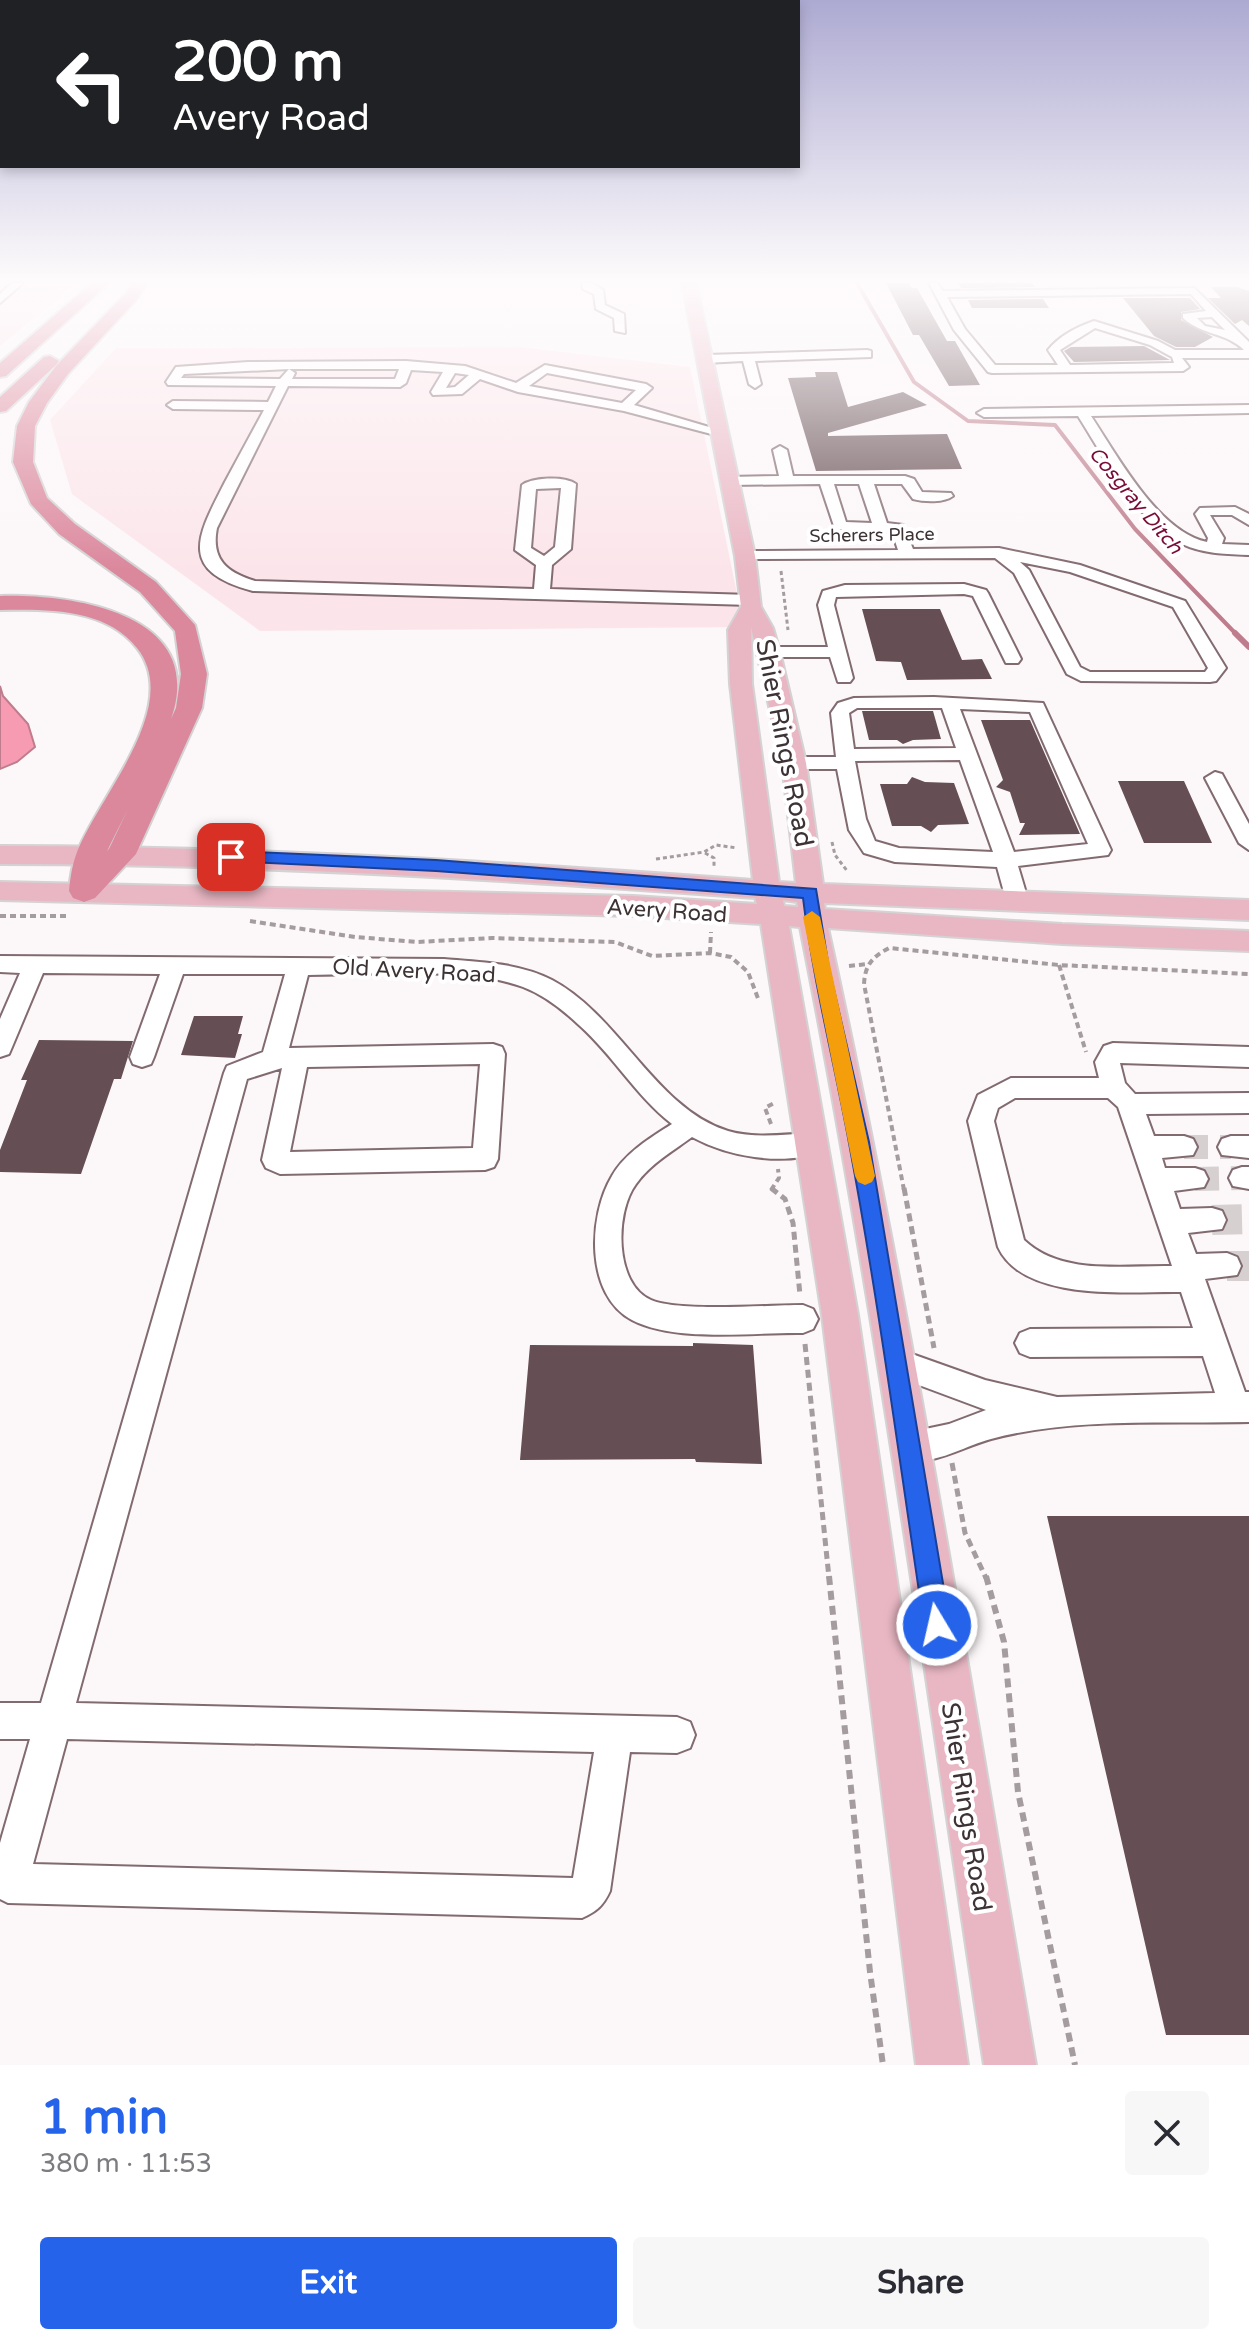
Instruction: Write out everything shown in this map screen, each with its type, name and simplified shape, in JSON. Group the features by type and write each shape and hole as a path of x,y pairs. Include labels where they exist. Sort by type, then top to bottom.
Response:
{"highway":[{"path":"0,407 31,379"},
{"path":"55,379 38,402 26,426 23,462 38,500 67,529 148,587 187,630 194,674 189,708 121,854 81,904"},
{"path":"0,603 26,602 88,609 133,629 161,659 166,679 161,710 146,746 90,854 81,904"}],"main road":[{"name":"Shier Rings Road","path":"710,379 745,556 751,603 769,652 807,846 808,901 859,1142 1010,2065"},
{"name":"Shier Rings Road","path":"751,603 739,630 741,666 769,903 784,970 814,1144 942,2065"},
{"path":"741,666 765,688 789,763"},
{"name":"Avery Road","path":"0,855 121,854 436,866 769,903"},
{"name":"Avery Road","path":"0,891 81,904 633,906 808,901 1249,910"},
{"name":"Avery Road","path":"808,901 1062,934 1249,941"}],"street":[{"path":"174,379 172,382 400,383 401,379"},
{"path":"286,379 209,528 204,546 209,560 234,580 253,586 751,603"},
{"path":"445,379 437,392 458,391 472,379"},
{"path":"491,379 518,388 625,407 719,432"},
{"path":"518,388 530,379"},
{"path":"600,379 646,388 625,407"},
{"path":"754,379 755,384"},
{"path":"173,405 271,406"},
{"path":"984,413 1249,409"},
{"path":"1082,412 1141,499 1183,539 1214,547 1249,550"},
{"path":"780,450 787,481"},
{"path":"826,480 840,526 881,528 902,517 918,496"},
{"path":"865,480 881,528"},
{"path":"728,481 905,480 918,496"},
{"path":"569,484 563,549 544,563 523,550 529,485 569,484"},
{"path":"918,496 946,496"},
{"path":"1214,547 1216,538 1202,514 1205,511 1235,511 1249,521"},
{"path":"902,517 907,554"},
{"name":"Scherers Place","path":"745,556 907,554 958,572 999,553 1074,568 1179,604 1217,668 1210,677 1087,677 1073,670 1021,570 999,553"},
{"path":"542,596 544,563"},
{"path":"844,678 826,605 829,594 958,572 980,593 1012,659"},
{"path":"769,652 838,652"},
{"path":"854,703 949,703 1037,707 1101,850 1006,860 899,855 882,853 868,846 862,834 845,759 840,713 844,707 854,703"},
{"path":"949,703 1006,860 1018,903"},
{"path":"789,763 966,754"},
{"path":"1215,778 1249,843"},
{"name":"Old Avery Road","path":"0,964 444,967 514,976 544,986 588,1016 673,1110 691,1124 718,1138 741,1144 814,1144"},
{"path":"0,1047 35,964"},
{"path":"142,1057 175,965"},
{"path":"299,966 286,1058 275,1160 280,1163 485,1159 493,1054 286,1058 236,1073 54,1721 4,1883 582,1898 590,1891 615,1734"},
{"path":"908,1446 949,1440 990,1424 1062,1411 1242,1407 1213,1342 1145,1147 1114,1093 1107,1062 1113,1053 1249,1057"},
{"path":"1227,1266 1189,1273 1074,1278 1030,1264 1012,1247 981,1121 987,1102 1011,1088 1249,1103"},
{"path":"691,1124 640,1163 621,1185 610,1232 610,1255 617,1288 628,1303 644,1312 667,1317 803,1319"},
{"path":"1145,1147 1184,1147"},
{"path":"1156,1180 1195,1179"},
{"path":"1171,1221 1212,1220"},
{"path":"1030,1343 1213,1342"},
{"path":"895,1362 985,1395 1062,1411"},
{"path":"0,1721 677,1735"}],"path":[{"path":"0,916 81,904"},
{"path":"238,919 417,942 492,938 615,942 652,956 721,955 731,957 748,972 762,1012"},
{"path":"940,1377 875,1033 861,983 867,964 880,951 889,948 1059,965 1249,974"},
{"path":"1059,965 1114,1093"},
{"path":"778,1096 775,1104 765,1108 770,1116 779,1178 770,1189 785,1199 793,1223 870,1972 883,2065"},
{"path":"949,1440 965,1533 987,1579 1004,1642 1018,1792 1075,2065"}],"shaded area":[{"path":"87,379 693,379 744,627 260,631 72,494 50,420"},
{"path":"0,686 3,696 28,724 35,747 17,762 0,769"}],"building":[{"path":"788,379 839,379 848,407 903,392 927,405 828,433 828,436 947,434 962,469 816,471"},
{"path":"945,379 977,379 980,385 949,386"},
{"path":"862,609 940,609 962,660 982,659 992,679 907,680 901,662 876,661"},
{"path":"862,711 933,711 941,739 913,740 903,744 897,740 869,740"},
{"path":"981,720 1030,720 1080,834 1019,835 1025,823 1020,823 1010,792 996,787 1003,780"},
{"path":"912,777 925,782 954,783 969,824 938,825 931,832 921,826 892,826 880,784 907,784"},
{"path":"1118,781 1184,781 1212,843 1144,843"},
{"path":"194,1016 243,1016 235,1058 181,1055"},
{"path":"39,1040 133,1041 121,1079 114,1079 81,1174 0,1172 0,1150 27,1080 21,1080"},
{"path":"693,1343 753,1345 762,1464 696,1462 695,1459 520,1460 530,1345 693,1346"},
{"path":"1047,1516 1249,1516 1249,2035 1166,2035"}],"waterway":[{"name":"Cosgray Ditch","path":"912,379 968,421 1055,425 1135,529 1237,635"},
{"name":"Cosgray Ditch","path":"1237,635 1249,647"}],"tunnel":[{"path":"1184,1147 1231,1147"},
{"path":"1195,1179 1242,1178"},
{"path":"1212,1220 1249,1219"},
{"path":"1227,1266 1249,1266"}],"slow traffic":[{"path":"812,917 865,1176"}],"route":[{"path":"231,857 436,866 810,893 820,968 859,1142 937,1625"}]}
